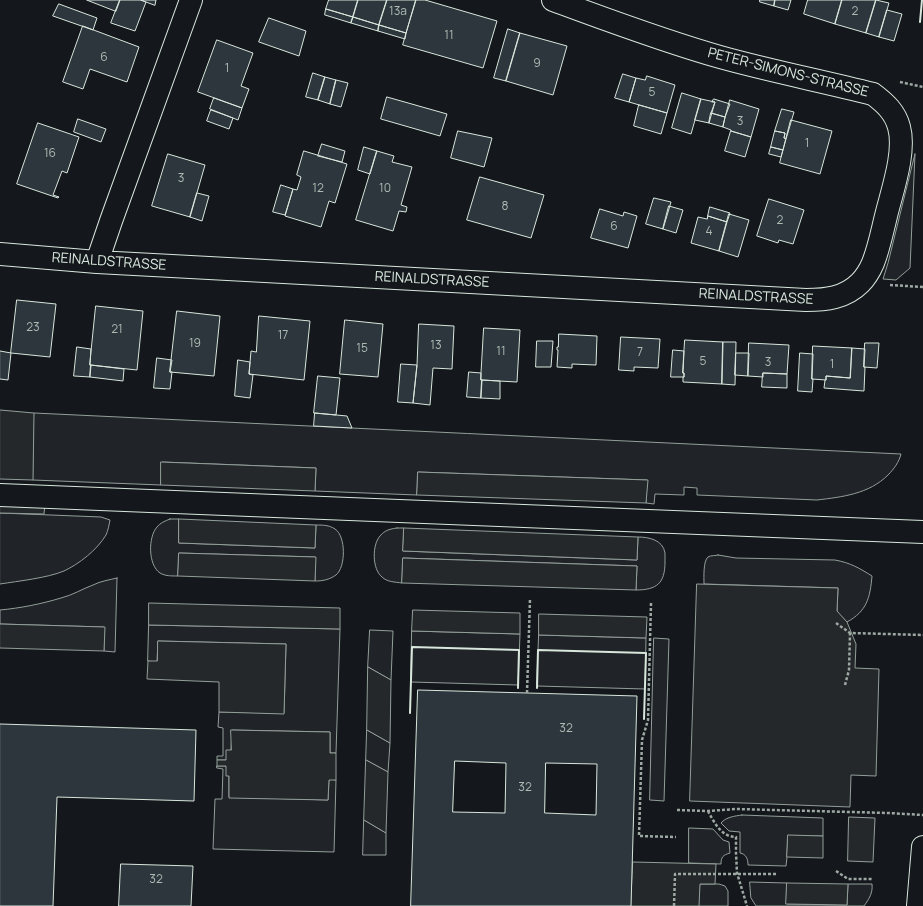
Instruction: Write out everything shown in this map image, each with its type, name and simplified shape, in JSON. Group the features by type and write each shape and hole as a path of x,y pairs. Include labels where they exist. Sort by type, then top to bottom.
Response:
{"street":[{"path":"97,262 192,0"},
{"name":"PETER-SIMONS-STRASSE","path":"553,0 605,19 718,56 761,68 873,94 882,101 892,111 899,126 901,152 877,252 873,264 860,283"},
{"name":"REINALDSTRASSE","path":"0,254 97,262 806,300 819,300 839,296 848,293 860,283"},
{"path":"0,495 923,532"},
{"path":"921,906 923,847"}],"path":[{"path":"884,285 923,287"},
{"path":"527,693 530,599"},
{"path":"651,603 648,720 642,740 639,836 676,837"},
{"path":"836,623 850,634 923,635"},
{"path":"845,685 849,670 850,634"},
{"path":"677,810 708,811 744,809 923,815"},
{"path":"708,811 717,826 726,835 736,837 737,874 747,906"},
{"path":"836,871 848,879 873,879"},
{"path":"674,906 675,874 778,874"}],"shaded area":[{"path":"915,154 910,268 896,280 883,279 888,263"},
{"path":"0,410 34,413 33,480 0,479"},
{"path":"34,413 901,454 898,463 890,473 881,481 872,486 855,494 817,500 697,495 697,488 684,487 684,495 655,494 654,504 646,503 647,480 418,472 417,495 315,491 316,468 162,462 161,485 33,480"},
{"path":"161,462 316,468 315,491 161,485"},
{"path":"418,472 648,480 646,503 417,495"},
{"path":"0,502 45,504 44,514 0,513"},
{"path":"0,513 101,517 110,520 106,535 98,546 70,568 50,576 0,584"},
{"path":"170,519 179,519 179,543 315,548 316,525 328,526 335,529 341,538 343,545 342,565 333,577 326,580 315,581 315,557 179,553 178,576 164,575 156,569 153,564 151,558 151,544 152,537 157,527 161,523"},
{"path":"179,519 316,525 315,548 179,543"},
{"path":"397,528 404,528 403,551 637,560 638,537 647,538 655,540 664,549 665,569 661,580 654,587 636,590 637,566 403,558 402,583 394,582 384,579 379,573 376,568 374,551 377,540 384,532"},
{"path":"404,528 638,537 637,560 403,551"},
{"path":"179,553 316,557 315,581 178,576"},
{"path":"718,555 736,558 835,560 850,564 872,576 870,591 863,608 854,618 847,622 837,612 838,588 704,584 706,559 709,556"},
{"path":"403,558 637,566 636,590 402,583"},
{"path":"117,578 115,652 104,651 104,627 0,624 0,610 23,607 53,600 70,595 99,582"},
{"path":"697,584 838,588 837,611 847,622 856,644 855,668 879,669 876,776 851,775 850,807 690,801"},
{"path":"149,603 340,608 340,629 149,625"},
{"path":"413,610 520,613 520,634 412,631"},
{"path":"539,614 647,617 646,638 539,635"},
{"path":"0,624 105,627 104,651 0,648"},
{"path":"149,625 340,629 336,753 330,753 330,732 232,730 231,750 226,760 217,760 217,756 223,756 223,728 218,727 219,712 284,713 286,644 158,641 157,662 148,661"},
{"path":"370,630 393,631 391,680 368,667"},
{"path":"412,631 520,634 518,685 411,682"},
{"path":"539,635 646,638 645,689 537,686"},
{"path":"654,638 669,639 664,801 650,800"},
{"path":"158,641 286,644 284,714 219,712 219,682 147,679 148,661 157,661"},
{"path":"368,667 391,680 390,743 367,730"},
{"path":"231,730 330,732 330,753 336,753 336,780 329,780 328,800 229,798 229,776 226,776 226,766 217,766 217,760 226,760 226,750 231,750"},
{"path":"367,730 390,743 388,772 366,760"},
{"path":"366,760 388,772 386,833 364,820"},
{"path":"217,766 226,766 229,776 229,797 328,800 329,779 336,780 334,852 213,849 215,799 222,799 223,769 217,768"},
{"path":"742,815 823,818 823,836 788,836 786,866 748,865 748,861 744,854 740,853 740,832 729,831 721,823 728,818"},
{"path":"849,817 875,818 873,862 848,861"},
{"path":"364,820 386,833 386,855 363,855"},
{"path":"689,828 713,829 723,840 729,842 730,853 723,857 721,864 689,863"},
{"path":"788,835 823,836 823,858 787,857"},
{"path":"633,862 716,864 715,884 700,884 699,906 631,906"},
{"path":"750,882 787,883 787,904 847,905 848,884 872,884 872,890 868,901 864,906 756,906 751,898"},
{"path":"787,883 848,884 847,905 786,904"},
{"path":"700,884 719,884 725,886 728,891 728,906 699,906"}],"building":[{"path":"87,0 120,0 116,11"},
{"path":"120,0 141,0 146,2 135,31 111,23"},
{"path":"141,0 156,0 155,5"},
{"path":"329,0 358,0 353,17 326,9"},
{"path":"358,0 387,0 379,25 353,17"},
{"path":"387,0 416,0 406,33 379,25"},
{"path":"416,0 425,0 497,21 483,68 403,45"},
{"path":"760,0 775,0 774,6 760,2"},
{"path":"775,0 791,0 788,10 774,6"},
{"path":"808,0 842,0 835,24 804,14"},
{"path":"842,0 876,0 866,33 835,24"},
{"path":"876,0 889,3 879,37 866,33"},
{"path":"59,4 97,18 93,30 53,16"},
{"path":"326,9 353,17 351,23 325,15"},
{"path":"887,10 902,14 894,41 879,37"},
{"path":"353,17 379,25 378,31 351,23"},
{"path":"269,18 306,31 299,56 259,42"},
{"path":"379,25 406,33 405,39 378,31"},
{"path":"83,26 139,47 127,82 90,69 83,89 63,82"},
{"path":"508,29 520,33 506,81 494,78"},
{"path":"520,33 567,46 553,95 506,81"},
{"path":"217,40 253,53 241,86 249,89 242,108 198,92"},
{"path":"313,73 325,77 318,100 306,97"},
{"path":"623,74 636,78 629,102 615,98"},
{"path":"647,76 675,85 667,113 629,102 636,78 645,80"},
{"path":"325,77 336,80 330,104 318,100"},
{"path":"336,80 348,83 341,107 330,104"},
{"path":"682,93 701,99 691,134 672,128"},
{"path":"387,97 447,114 440,136 381,119"},
{"path":"214,98 242,108 238,120 210,109"},
{"path":"701,99 715,102 709,123 695,120"},
{"path":"714,99 730,104 725,117 711,113 715,102 712,102"},
{"path":"730,100 759,109 751,137 723,127"},
{"path":"639,105 667,113 661,134 634,126"},
{"path":"782,109 794,112 786,139 784,138 785,133 775,131"},
{"path":"211,110 233,118 229,129 207,121"},
{"path":"711,113 725,117 723,127 709,123"},
{"path":"78,119 106,129 101,142 74,132"},
{"path":"791,120 832,131 820,174 780,163"},
{"path":"38,123 79,137 67,173 62,171 53,195 59,197 58,198 17,184"},
{"path":"458,131 492,138 484,167 451,158"},
{"path":"731,131 751,137 745,157 725,151"},
{"path":"775,131 785,133 784,138 786,139 783,150 771,147"},
{"path":"322,144 345,151 342,162 318,156"},
{"path":"364,147 377,151 370,174 358,170"},
{"path":"771,147 783,150 781,157 769,154"},
{"path":"304,151 347,164 335,203 329,201 321,227 285,216 293,189 297,190 301,177 297,175"},
{"path":"377,151 394,156 392,162 412,167 401,205 407,207 406,212 399,211 393,231 356,220"},
{"path":"168,154 205,165 190,217 152,206"},
{"path":"480,177 544,195 531,238 467,220"},
{"path":"281,185 293,189 285,215 273,212"},
{"path":"197,193 209,196 202,221 190,217"},
{"path":"654,198 671,202 663,229 646,224"},
{"path":"769,199 804,210 793,244 779,240 778,243 757,236"},
{"path":"669,206 683,210 676,233 663,229"},
{"path":"710,207 730,213 727,222 708,216"},
{"path":"600,209 623,216 624,212 637,216 628,248 591,238"},
{"path":"729,214 749,220 738,257 719,251"},
{"path":"708,216 727,222 719,251 691,243 698,217 707,219"},
{"path":"17,300 56,304 50,357 11,353"},
{"path":"96,306 143,311 137,370 90,365"},
{"path":"177,311 220,316 214,376 170,372"},
{"path":"259,316 310,321 304,380 249,374 251,351 256,352"},
{"path":"345,320 383,324 378,377 340,374"},
{"path":"419,324 454,326 452,369 433,368 430,405 413,403"},
{"path":"484,328 520,330 517,382 481,380"},
{"path":"559,334 597,336 596,365 572,364 572,368 557,367 557,347"},
{"path":"621,337 660,339 658,368 634,367 634,371 619,370"},
{"path":"685,340 723,342 722,384 683,382"},
{"path":"537,341 553,341 551,367 536,367"},
{"path":"723,342 736,342 735,385 722,384"},
{"path":"749,343 789,345 787,374 763,373 763,377 748,376"},
{"path":"865,343 879,343 877,368 864,367"},
{"path":"813,346 852,348 850,378 826,376 826,380 812,379"},
{"path":"77,347 91,349 90,377 74,376"},
{"path":"852,348 865,349 864,391 824,388 826,376 850,378"},
{"path":"673,350 684,351 684,377 671,377"},
{"path":"0,351 11,353 8,380 0,379"},
{"path":"736,353 749,353 748,376 735,375"},
{"path":"800,353 813,354 812,392 798,391"},
{"path":"157,358 172,360 170,389 154,388"},
{"path":"238,360 250,362 249,374 253,375 250,398 235,396"},
{"path":"401,364 417,365 413,403 398,402"},
{"path":"91,365 124,369 123,381 90,377"},
{"path":"469,372 481,373 481,398 467,397"},
{"path":"763,373 787,374 787,388 762,387"},
{"path":"318,376 340,378 336,415 314,413"},
{"path":"482,380 500,381 500,399 481,398"},
{"path":"315,413 347,416 352,428 314,426"},
{"path":"418,690 637,696 631,906 411,906","holes":["455,761 506,763 505,813 453,812","546,763 597,764 596,815 545,813"]},
{"path":"0,724 196,730 194,801 57,797 53,906 0,906"},
{"path":"121,864 193,866 191,906 119,906"}],"wall":[{"path":"920,22 922,0"},
{"path":"410,713 412,647 519,650 518,688"},
{"path":"537,688 538,650 646,653 644,719"}]}
